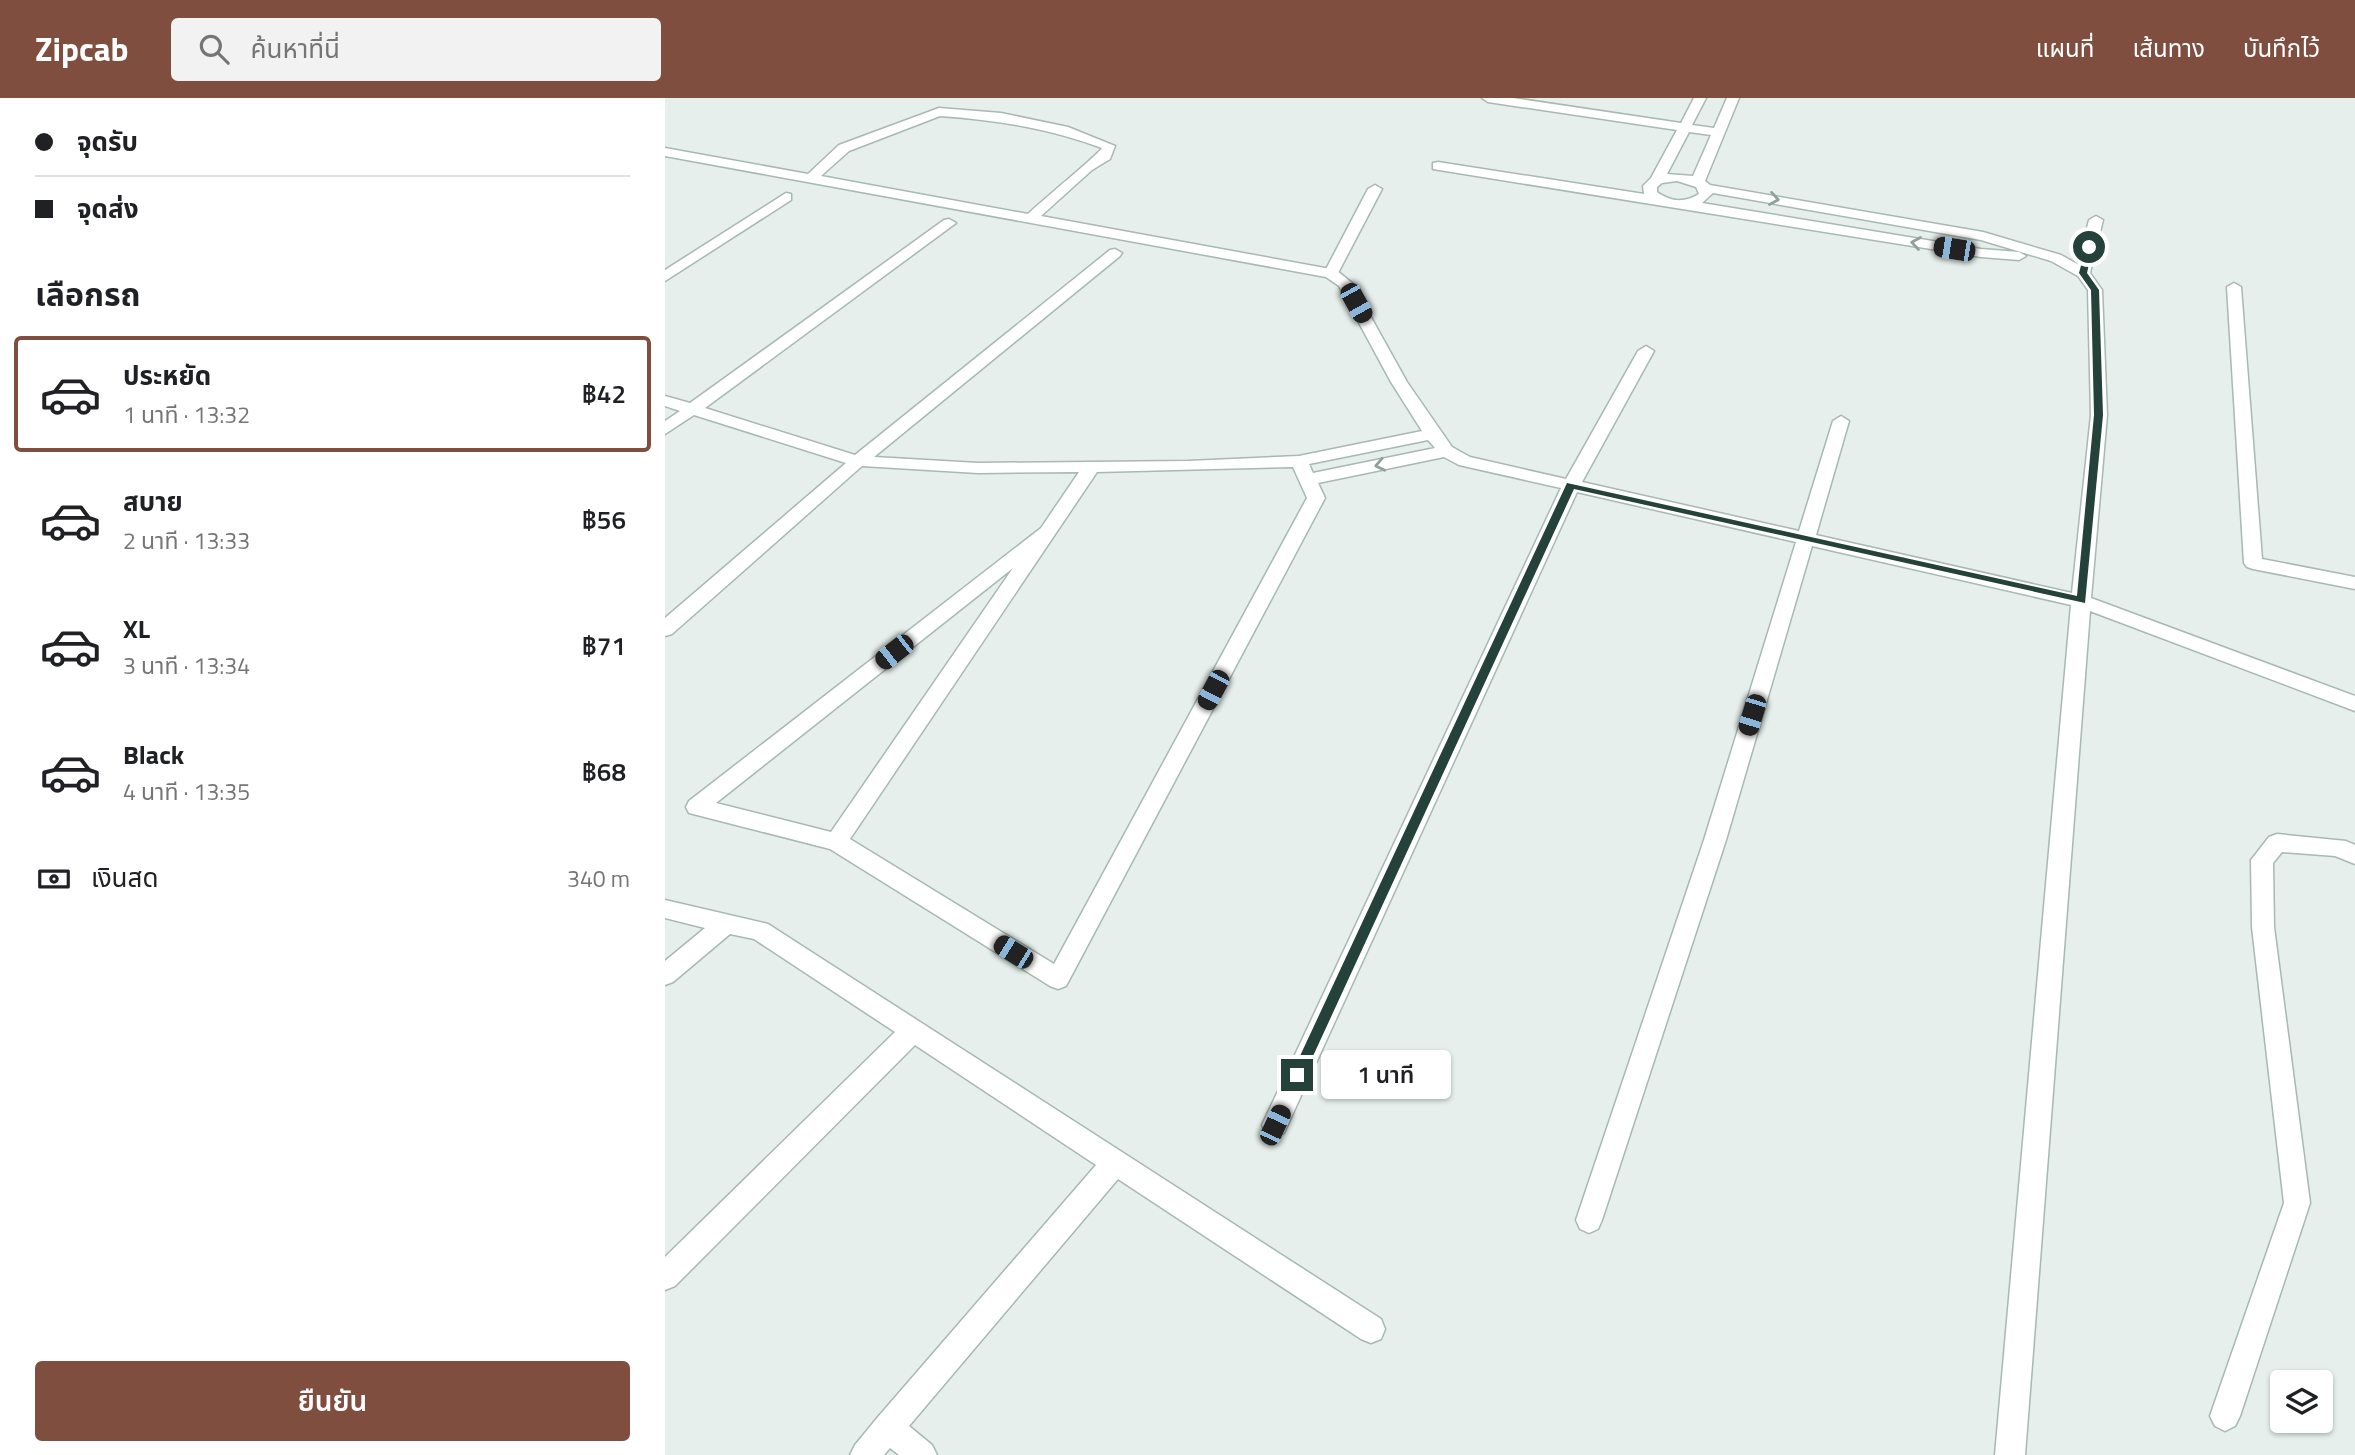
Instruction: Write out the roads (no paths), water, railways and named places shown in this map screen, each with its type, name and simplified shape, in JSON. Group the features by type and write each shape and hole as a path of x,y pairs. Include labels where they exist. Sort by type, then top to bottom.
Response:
{"street":[{"path":"1488,98 1717,132"},
{"path":"1657,200 1650,193 1650,186 1657,180 1700,98"},
{"path":"1685,205 1699,202 1706,195 1702,184 1717,132 1733,98"},
{"path":"810,178 844,148 939,112 1001,117 1068,131 1109,146 1105,156 1087,167 1031,218"},
{"path":"665,152 1331,273 1345,283 1399,383 1431,434 1447,451 1465,461 2081,601 2355,704"},
{"path":"1438,166 1981,253 2056,258"},
{"path":"1657,180 1678,177 1702,184 1983,236 2056,258 2083,273 2095,290 2099,415 2010,1455"},
{"path":"1331,273 1375,189"},
{"path":"665,277 786,197"},
{"path":"2083,273 2096,220"},
{"path":"665,429 949,223"},
{"path":"665,629 858,461 1115,253"},
{"path":"2234,287 2253,563 2355,583"},
{"path":"1275,1125 1571,485 1646,351"},
{"path":"665,401 858,461 978,468 1303,470 1447,451"},
{"path":"1589,1220 1715,840 1841,421"},
{"path":"1303,470 1431,434"},
{"path":"836,842 1091,468"},
{"path":"1048,532 697,807 836,842 1058,979 1316,498 1303,470"},
{"path":"2225,1416 2297,1203 2263,927 2262,860 2277,843 2337,848 2355,855"},
{"path":"665,909 760,931 1371,1329"},
{"path":"665,975 727,923"},
{"path":"665,1276 913,1031"},
{"path":"865,1455 1115,1162"},
{"path":"888,1427 922,1455"}]}
